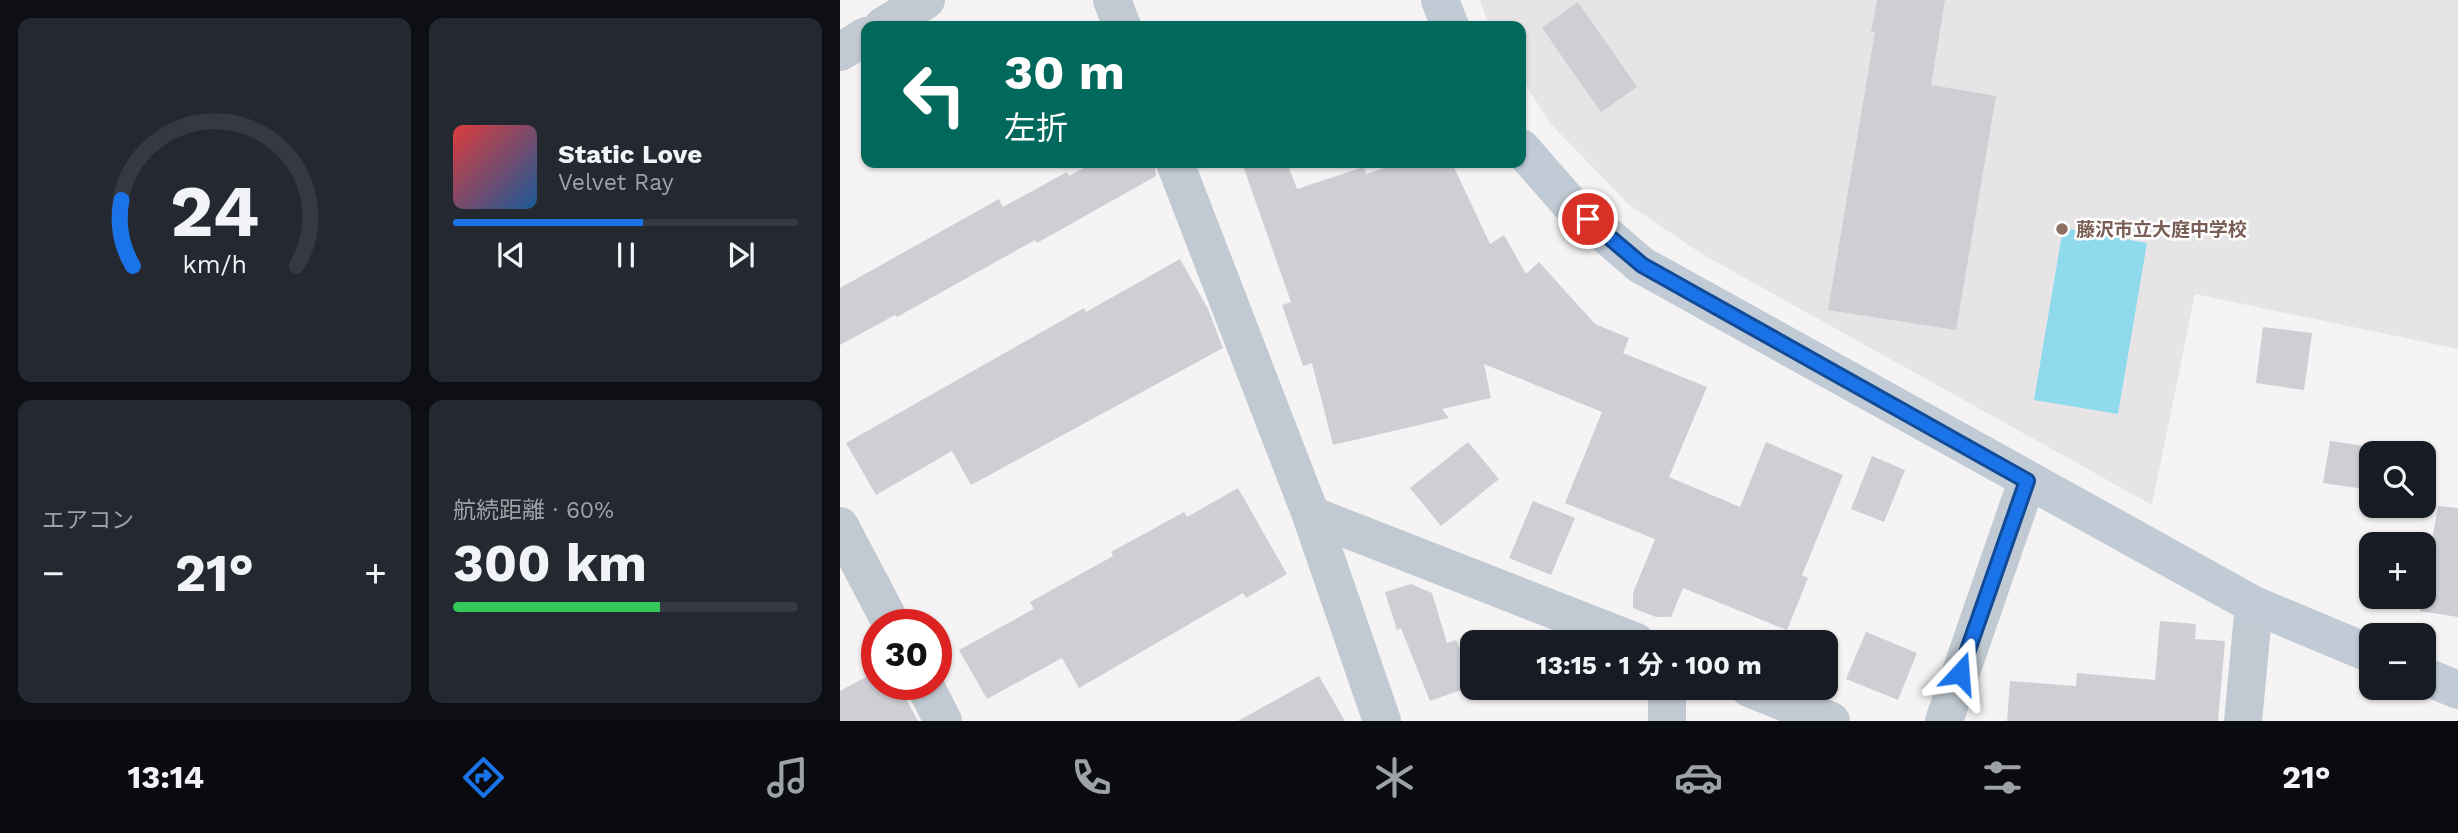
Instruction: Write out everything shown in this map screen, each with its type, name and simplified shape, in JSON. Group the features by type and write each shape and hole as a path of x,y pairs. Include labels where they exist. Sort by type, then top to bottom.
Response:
{"street":[{"path":"891,21 926,0"},
{"path":"1112,0 1120,21"},
{"path":"1440,0 1448,21"},
{"path":"840,52 861,39"},
{"path":"1526,154 1570,204 1642,265 2254,605 2359,649"},
{"path":"1177,168 1311,516 1382,721"},
{"path":"1944,721 2027,481"},
{"path":"1311,516 1605,630"},
{"path":"840,526 884,609"},
{"path":"2243,721 2254,605"},
{"path":"2436,681 2458,690"},
{"path":"932,700 943,721"},
{"path":"1667,700 1667,721"},
{"path":"1778,700 1830,721"}],"shaded area":[{"name":"藤沢市立大庭中学校","path":"1480,0 2458,0 2458,349 2195,294 2152,505 1702,254 1628,204 1549,122 1526,85 1526,21 1487,21"}],"water":[{"path":"2063,228 2147,243 2118,414 2034,400"}],"building":[{"path":"1877,0 1945,0 1931,85 1996,96 1956,330 1828,310 1875,32 1871,32"},
{"path":"1578,2 1637,87 1601,112 1542,28"},
{"path":"1084,168 1155,168 1156,176 1037,243 1035,240 897,317 895,315 840,345 840,288 999,199 1003,207 1067,172 1069,176"},
{"path":"1244,168 1289,168 1297,189 1361,168 1364,168 1366,174 1385,168 1454,168 1490,244 1504,235 1526,274 1539,262 1595,324 1629,338 1623,353 1707,387 1669,477 1740,507 1766,442 1843,475 1802,575 1808,578 1787,630 1683,588 1671,617 1656,617 1633,608 1633,593 1655,539 1565,503 1602,412 1484,364 1491,398 1442,409 1449,418 1333,445 1312,363 1303,366 1282,305 1291,302"},
{"path":"1180,259 1208,309 1223,348 971,485 952,451 876,495 846,443 1084,308 1086,312"},
{"path":"2263,327 2312,333 2304,390 2256,383"},
{"path":"2330,441 2359,445 2359,488 2323,483"},
{"path":"1468,442 1499,479 1441,526 1410,488"},
{"path":"1872,456 1905,470 1884,522 1851,509"},
{"path":"1238,488 1287,574 1246,598 1243,593 1079,688 1062,658 987,699 959,650 1034,609 1030,602 1113,556 1111,552 1184,512 1187,517"},
{"path":"1533,501 1575,518 1551,575 1509,558"},
{"path":"2438,506 2458,508 2458,617 2420,611 2436,609 2436,532 2434,532"},
{"path":"1411,584 1432,593 1447,643 1456,640 1460,650 1460,690 1430,701 1401,628 1397,630 1385,592"},
{"path":"2160,621 2196,624 2195,639 2225,641 2218,721 2007,721 2010,681 2076,686 2077,673 2155,680"},
{"path":"1866,632 1917,653 1898,700 1846,679"},
{"path":"1319,676 1345,721 1238,721"},
{"path":"861,680 861,700 907,700 918,721 840,721 840,691"}],"place":[{"name":"藤沢市立大庭中学校","path":"2062,229"}],"route":[{"path":"1588,219 1642,265 2027,481 1960,673"}]}
